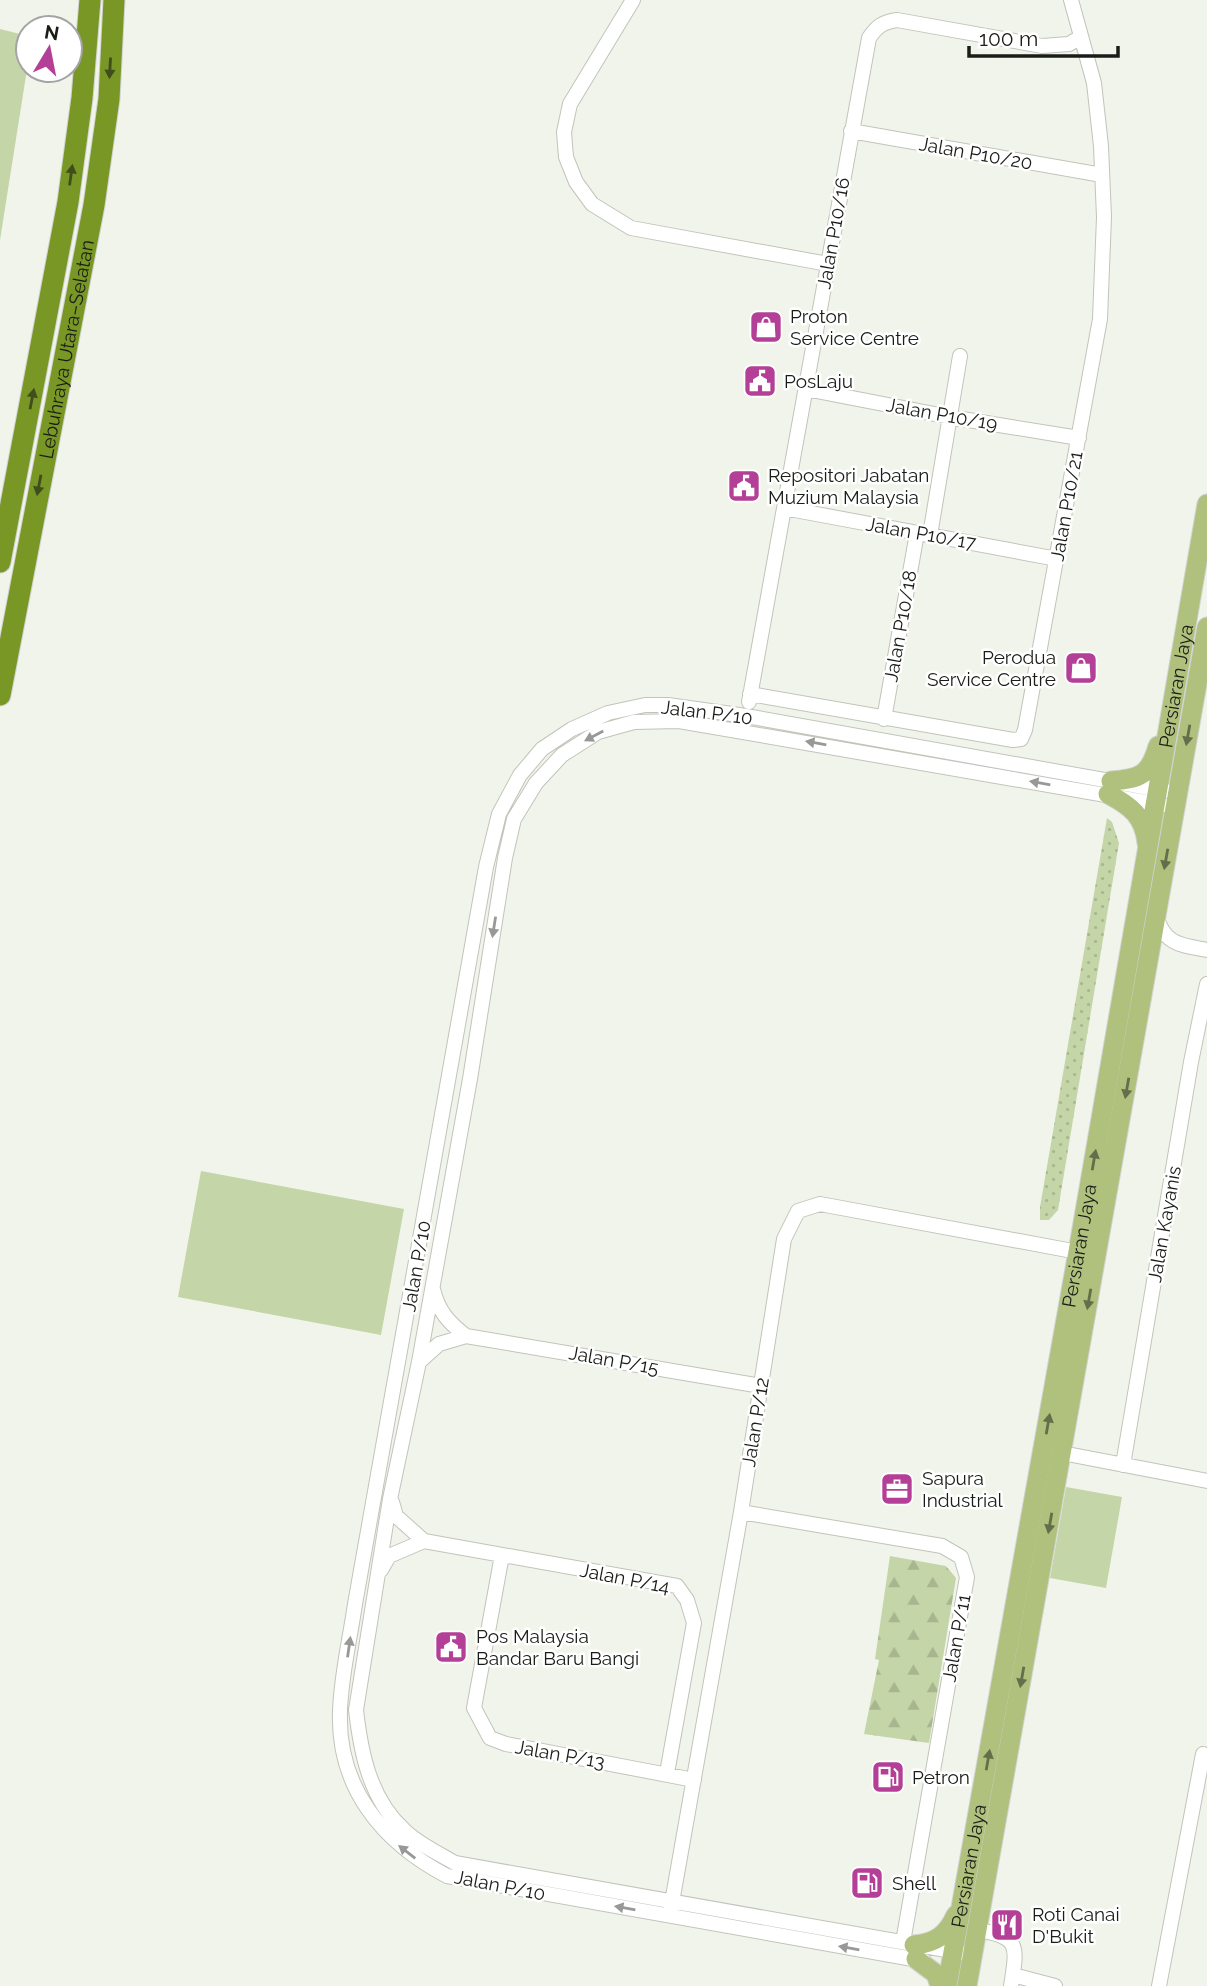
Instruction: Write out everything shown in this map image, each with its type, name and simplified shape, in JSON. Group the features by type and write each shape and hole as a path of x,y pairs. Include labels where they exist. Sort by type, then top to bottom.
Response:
{"highway":[{"name":"Lebuhraya Utara–Selatan","path":"0,562 68,202 82,98 90,0"},
{"name":"Lebuhraya Utara–Selatan","path":"0,695 94,205 109,99 114,0"}],"main road":[{"name":"Persiaran Jaya","path":"960,1969 977,1930 1156,915 1179,659 1207,504"},
{"name":"Persiaran Jaya","path":"960,1969 963,1899 1148,855 1167,798 1207,627"},
{"path":"1148,855 1146,832 1139,816 1110,788 1137,778 1146,772 1154,761 1179,659"},
{"path":"940,1986 936,1974 911,1949 943,1936 950,1928 963,1899"}],"street":[{"path":"633,0 570,104 564,132 566,158 576,182 592,204 631,228 828,264"},
{"name":"Jalan P10/21","path":"750,694 884,719 1013,740 1021,739 1025,730 1100,319 1104,217 1094,83 1071,0"},
{"name":"Jalan P10/16","path":"745,723 869,38 875,28 884,22 897,20 1042,46 1069,44 1081,37"},
{"name":"Jalan P10/20","path":"851,131 1102,175"},
{"name":"Jalan P10/18","path":"884,719 950,417 960,356"},
{"name":"Jalan P10/19","path":"806,389 950,417 1079,438"},
{"name":"Jalan P10/17","path":"784,508 1057,559"},
{"name":"Jalan P/10","path":"960,1969 911,1949 671,1909 447,1876 422,1863 393,1840 370,1813 351,1782 343,1752 340,1710 355,1604 483,880 499,814 520,775 542,749 572,729 608,713 645,705 668,705 745,723 1167,798"},
{"name":"Jalan P/10","path":"745,723 679,720 634,722 598,732 562,755 536,783 514,820 505,858 472,1067 419,1362 390,1499 356,1710 359,1736 367,1774 383,1805 405,1831 455,1863 671,1909 911,1949"},
{"path":"1156,915 1162,932 1175,944 1207,950"},
{"path":"1147,968 1160,953 1175,944"},
{"name":"Jalan Kayanis","path":"1123,1465 1189,1074 1207,984"},
{"name":"Jalan P/12","path":"671,1909 741,1512 783,1240 798,1211 820,1204 1078,1252"},
{"path":"432,1284 442,1314 466,1336"},
{"path":"419,1362 439,1344 466,1336"},
{"name":"Jalan P/15","path":"466,1336 761,1386"},
{"path":"1062,1453 1207,1480"},
{"path":"378,1574 388,1556 424,1541 396,1516 390,1499"},
{"name":"Jalan P/11","path":"741,1512 942,1546 961,1557 967,1577 911,1949"},
{"name":"Jalan P/14","path":"424,1541 677,1586 687,1600 694,1623 667,1773"},
{"name":"Jalan P/13","path":"502,1555 474,1708 490,1738 506,1744 694,1780"},
{"path":"1159,1986 1203,1754"},
{"path":"977,1930 1001,1934 1008,1938 1016,1955 1012,1980 1055,1986"}],"green space":[{"path":"0,29 14,32 14,84 25,84 0,240"},
{"path":"1107,818 1112,822 1119,843 1058,1210 1049,1220 1040,1220 1040,1207"},
{"path":"201,1171 404,1209 381,1335 178,1297"},
{"path":"1066,1487 1122,1497 1106,1588 1050,1578"},
{"path":"890,1556 946,1566 956,1578 929,1743 864,1734 879,1660 875,1659"}],"place":[{"name":"Proton Service Centre","path":"766,327"},
{"name":"PosLaju","path":"760,381"},
{"name":"Repositori Jabatan Muzium Malaysia","path":"744,486"},
{"name":"Perodua Service Centre","path":"1081,668"},
{"name":"Sapura Industrial","path":"897,1489"},
{"name":"Pos Malaysia Bandar Baru Bangi","path":"451,1647"},
{"name":"Petron","path":"888,1777"},
{"name":"Shell","path":"867,1883"},
{"name":"Roti Canai D'Bukit","path":"1007,1925"}]}
